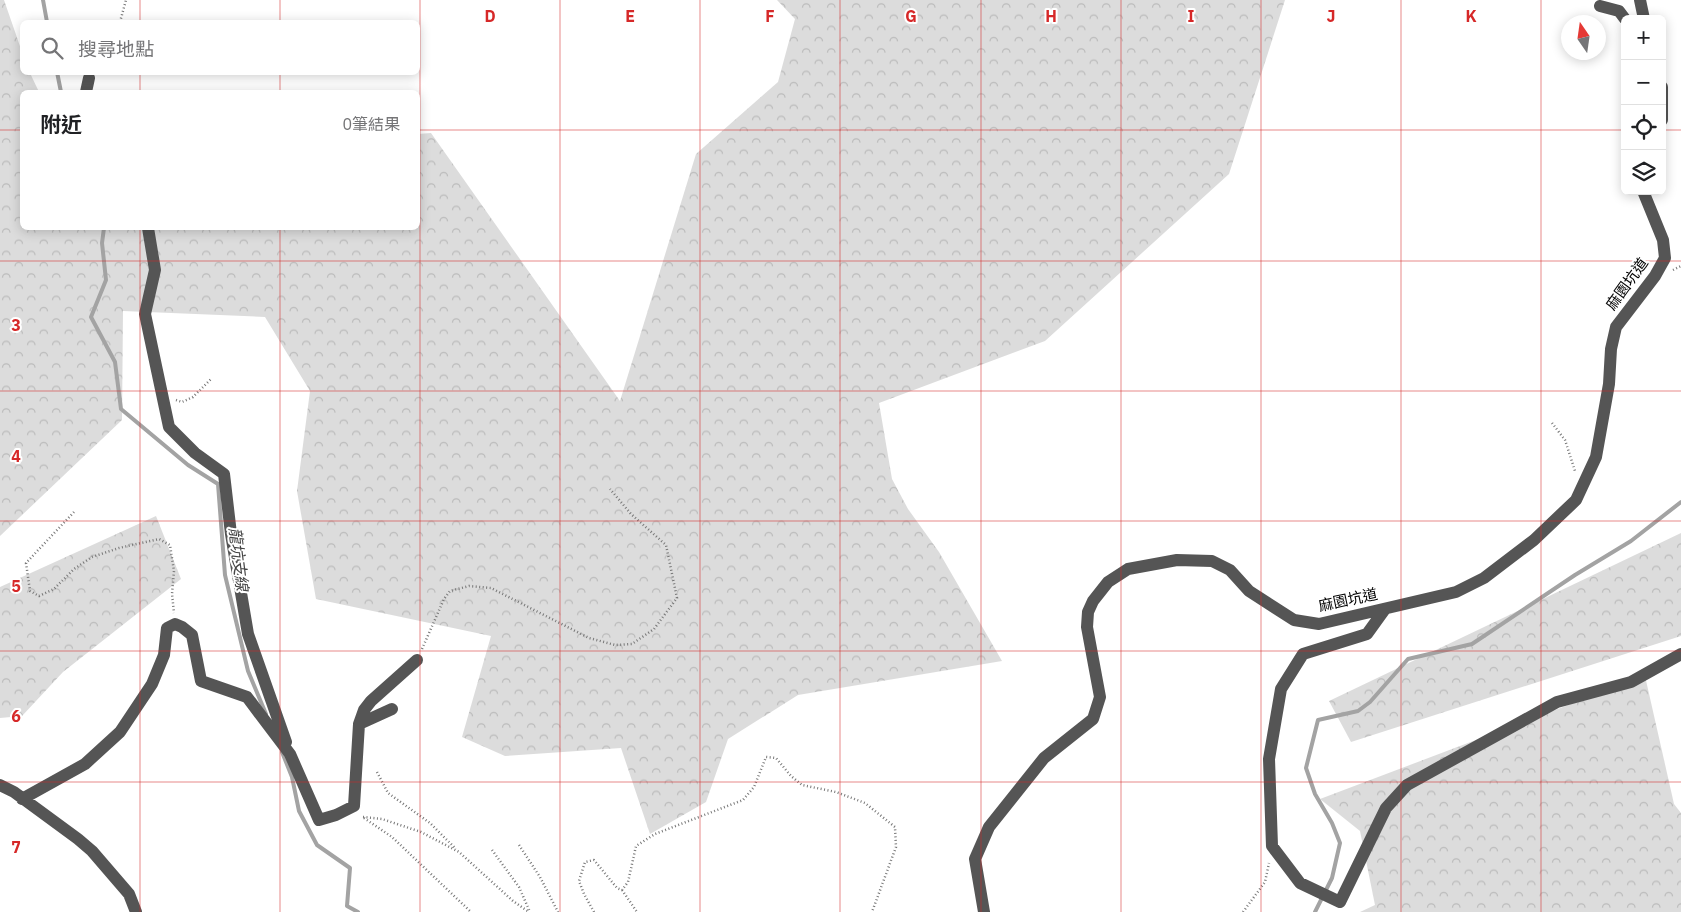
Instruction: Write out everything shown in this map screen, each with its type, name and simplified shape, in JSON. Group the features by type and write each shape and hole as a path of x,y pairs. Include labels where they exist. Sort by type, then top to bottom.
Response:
{"street":[{"path":"1640,0 1643,15"},
{"path":"1600,6 1619,11 1622,15"},
{"path":"86,90 88,78"},
{"name":"麻園坑道","path":"984,912 975,859 989,827 1044,758 1093,719 1100,697 1087,627 1088,612 1093,601 1108,582 1128,569 1177,560 1212,561 1230,570 1249,591 1294,620 1319,624 1456,592 1484,578 1534,540 1576,500 1596,457 1609,384 1611,349 1616,327 1655,276 1665,258 1663,240 1644,195"},
{"path":"148,230 155,270 145,314 169,427 195,453 224,474 230,534 248,634 290,754 319,820 336,816 354,806 359,724 364,710 371,701 417,660"},
{"path":"1385,608 1367,634 1303,654 1281,689 1269,759 1272,846 1300,883 1340,902 1386,808 1407,785 1557,702 1631,682 1681,654"},
{"path":"22,798 85,764 120,732 152,684 164,655 168,628 175,624 182,627 192,636 200,681 247,696 290,754"},
{"path":"359,724 392,709"},
{"path":"0,785 22,798 92,851 129,894 136,912"}],"path":[{"path":"121,20 126,0"},
{"path":"163,395 182,402 193,397 211,379"},
{"path":"1552,423 1565,440 1575,469 1575,476"},
{"path":"417,660 444,599 450,591 469,586 491,588 589,638 615,645 632,644 654,629 677,598 666,545 631,514 610,489"},
{"path":"74,512 26,564 30,592 39,596 54,589 74,569 92,557 160,538 170,544 174,571 172,594 175,624"},
{"path":"622,890 628,882 636,846 655,834 743,800 754,787 766,757 776,758 791,776 802,785 836,792 865,802 895,827 896,847 872,912"},
{"path":"377,772 388,793 430,823 513,901 530,912"},
{"path":"354,806 363,817 392,837 470,912"},
{"path":"363,817 382,819 420,832 459,852"},
{"path":"519,845 540,877 558,912"},
{"path":"1243,912 1265,882 1272,846"},
{"path":"492,850 519,887 530,912"},
{"path":"594,912 578,881 585,862 594,860 616,888 622,890 637,912"}],"green space":[{"path":"0,0 4,0 20,46 20,75 31,75 38,90 20,90 20,230 420,230 420,134 431,133 620,401 696,154 778,82 795,19 777,0 1285,0 1229,174 1045,341 879,403 892,479 908,509 939,552 1002,661 798,695 728,739 706,802 650,834 621,748 505,756 462,737 491,636 316,599 297,491 310,391 265,317 123,311 122,420 0,536"},
{"path":"156,516 181,579 63,672 22,716 0,718 0,587"},
{"path":"1681,533 1681,636 1351,742 1329,701"},
{"path":"1645,676 1674,804 1681,813 1681,912 1360,912 1375,905 1360,831 1320,799"}],"waterway":[{"name":"龍坑支線","path":"43,0 47,20"},
{"name":"龍坑支線","path":"58,75 61,90"},
{"name":"龍坑支線","path":"104,230 102,243 106,280 91,317 115,362 121,409 188,465 218,484 225,575 248,671 266,714"},
{"path":"1315,912 1332,878 1340,843 1332,823 1315,794 1306,768 1318,720 1358,711 1370,702 1408,659 1472,644 1575,575 1631,541 1681,502"},
{"name":"龍坑支線","path":"282,752 292,777 299,811 317,845 350,868 347,906 358,912"}]}
